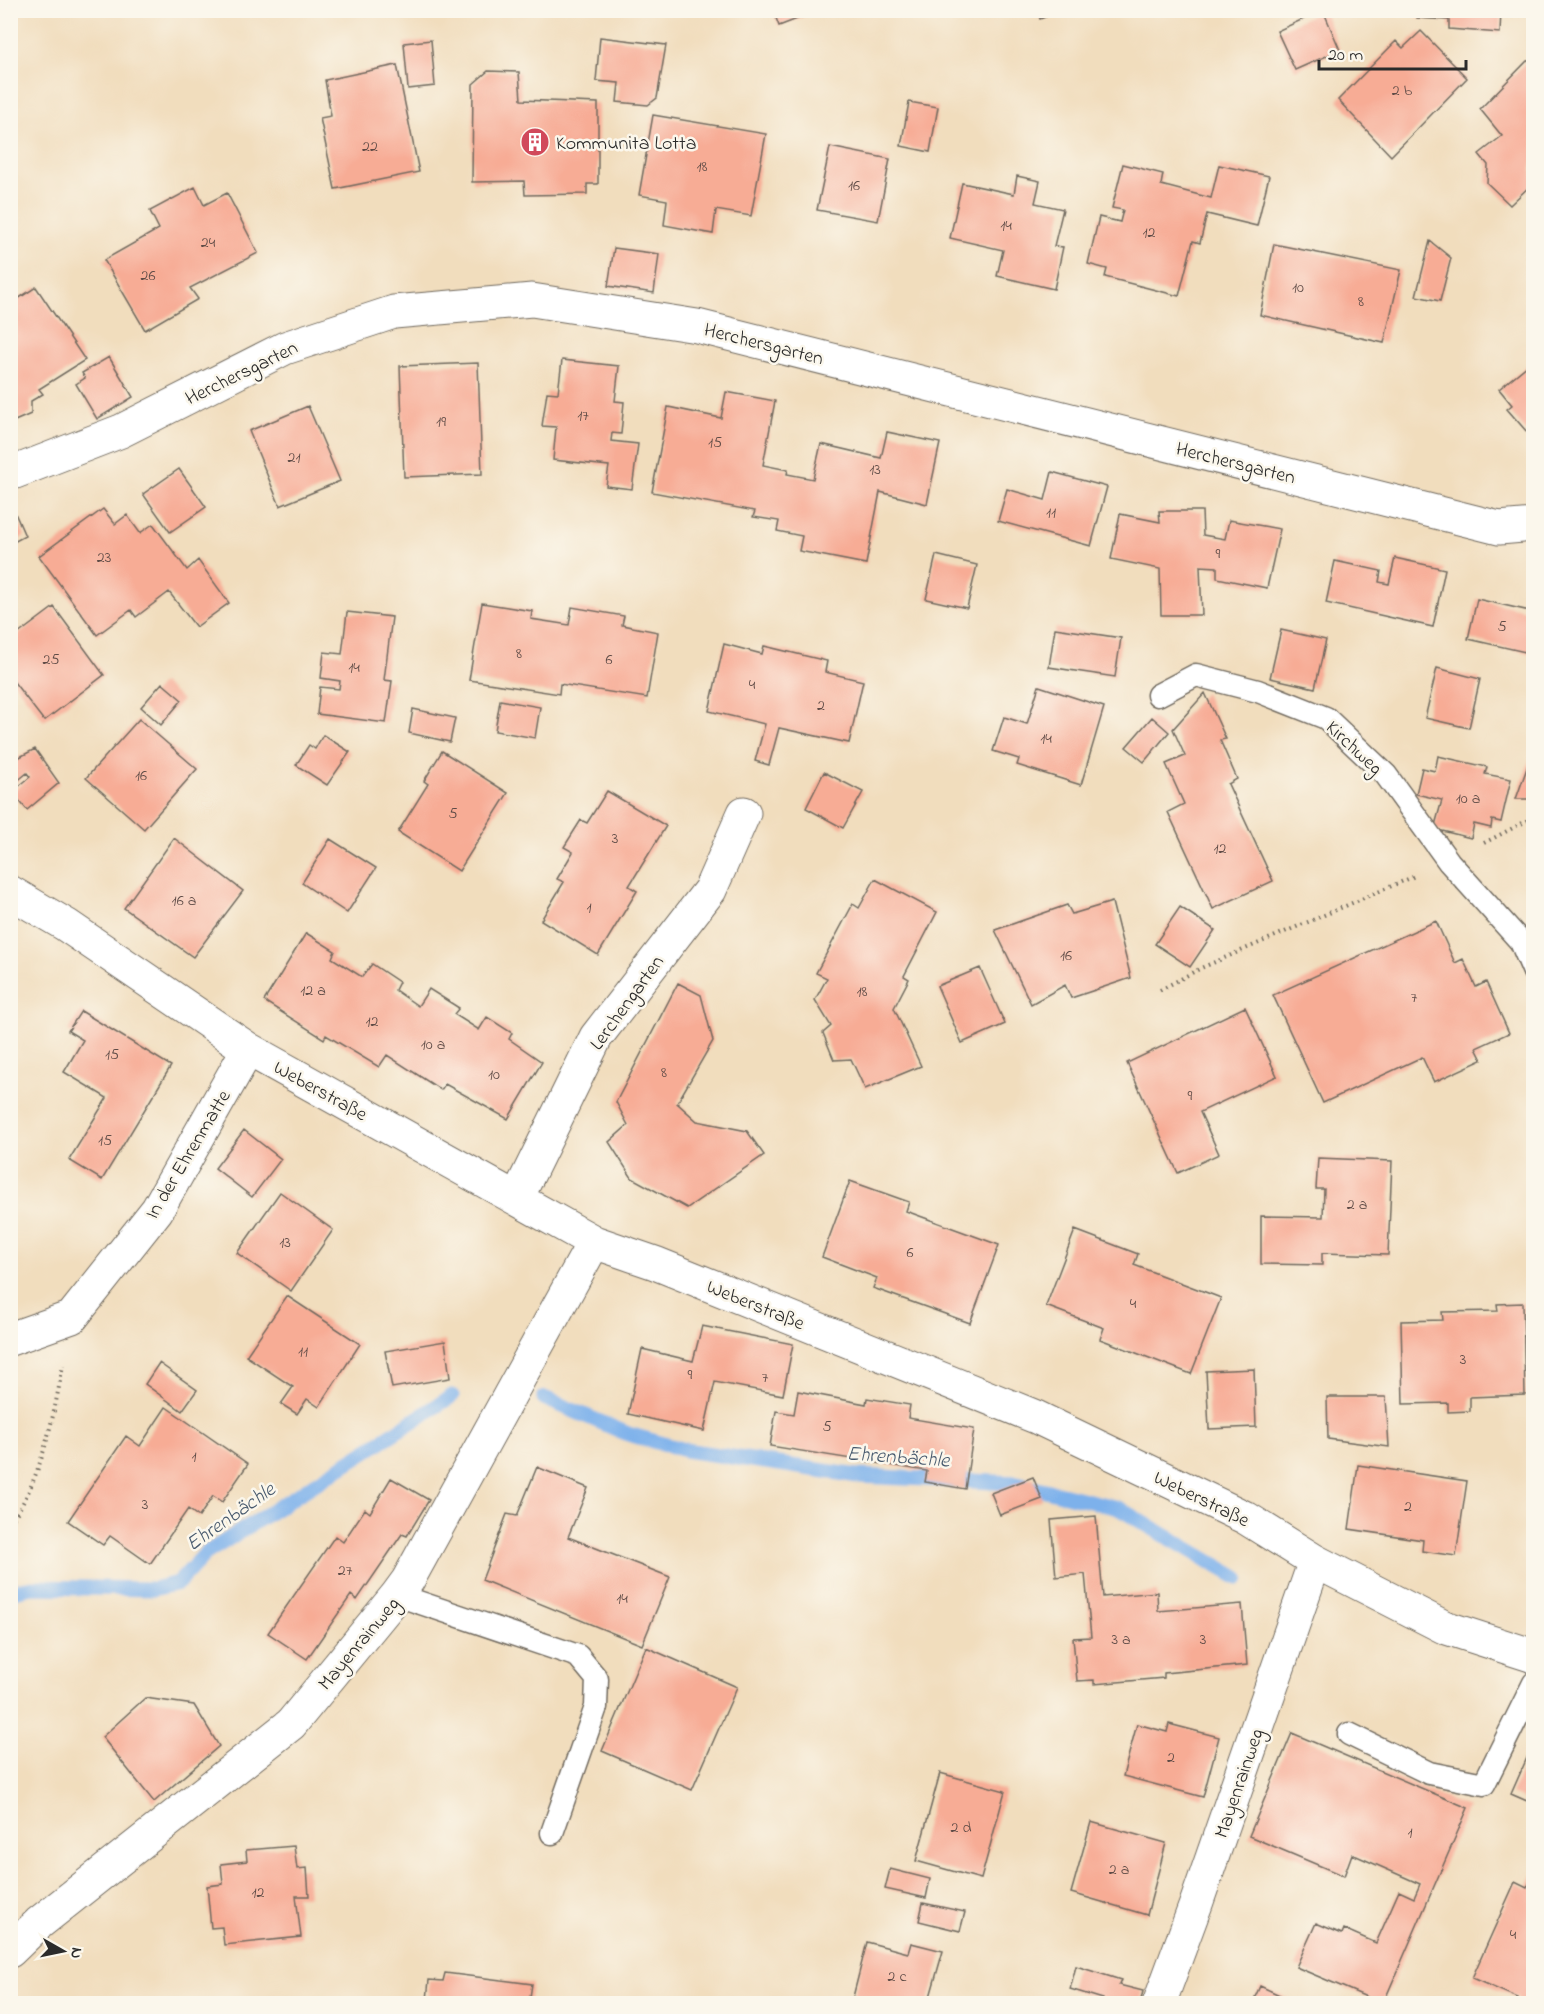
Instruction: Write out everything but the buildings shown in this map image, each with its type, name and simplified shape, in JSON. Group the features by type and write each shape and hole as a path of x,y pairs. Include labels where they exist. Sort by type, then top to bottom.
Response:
{"street":[{"name":"Herchersgarten","path":"10,474 121,431 285,348 394,312 532,300 697,326 1500,528 1533,525"},
{"name":"Lerchengarten","path":"517,1198 596,1037 710,890 744,813"},
{"name":"Weberstraße","path":"10,892 66,925 248,1049 594,1242 655,1263 1036,1417 1246,1518 1315,1561 1444,1627 1533,1656"},
{"name":"In der Ehrenmatte","path":"72,1317 157,1210 248,1049"},
{"name":"Mayenrainweg","path":"10,1951 39,1923 291,1724 397,1595 414,1570 594,1242"},
{"path":"10,1340 72,1317"},
{"name":"Mayenrainweg","path":"1159,2004 1200,1893 1315,1561"}],"lane":[{"name":"Kirchweg","path":"1158,695 1196,675 1258,691 1326,718 1386,775 1449,862 1521,942 1533,972"},
{"path":"397,1595 578,1656 597,1679 596,1707 552,1833"},
{"path":"1349,1734 1429,1773 1484,1784 1533,1683"}],"path":[{"path":"1160,990 1201,968 1449,862 1533,817"},
{"path":"10,1522 26,1501 53,1413 72,1317"}],"waterway":[{"name":"Ehrenbächle","path":"10,1592 32,1587 153,1589 178,1583 205,1554 452,1396"},
{"name":"Ehrenbächle","path":"544,1398 628,1434 685,1450 858,1476 1017,1483 1118,1508 1238,1578"}],"place":[{"name":"Kommunita Lotta","path":"535,142"}]}
